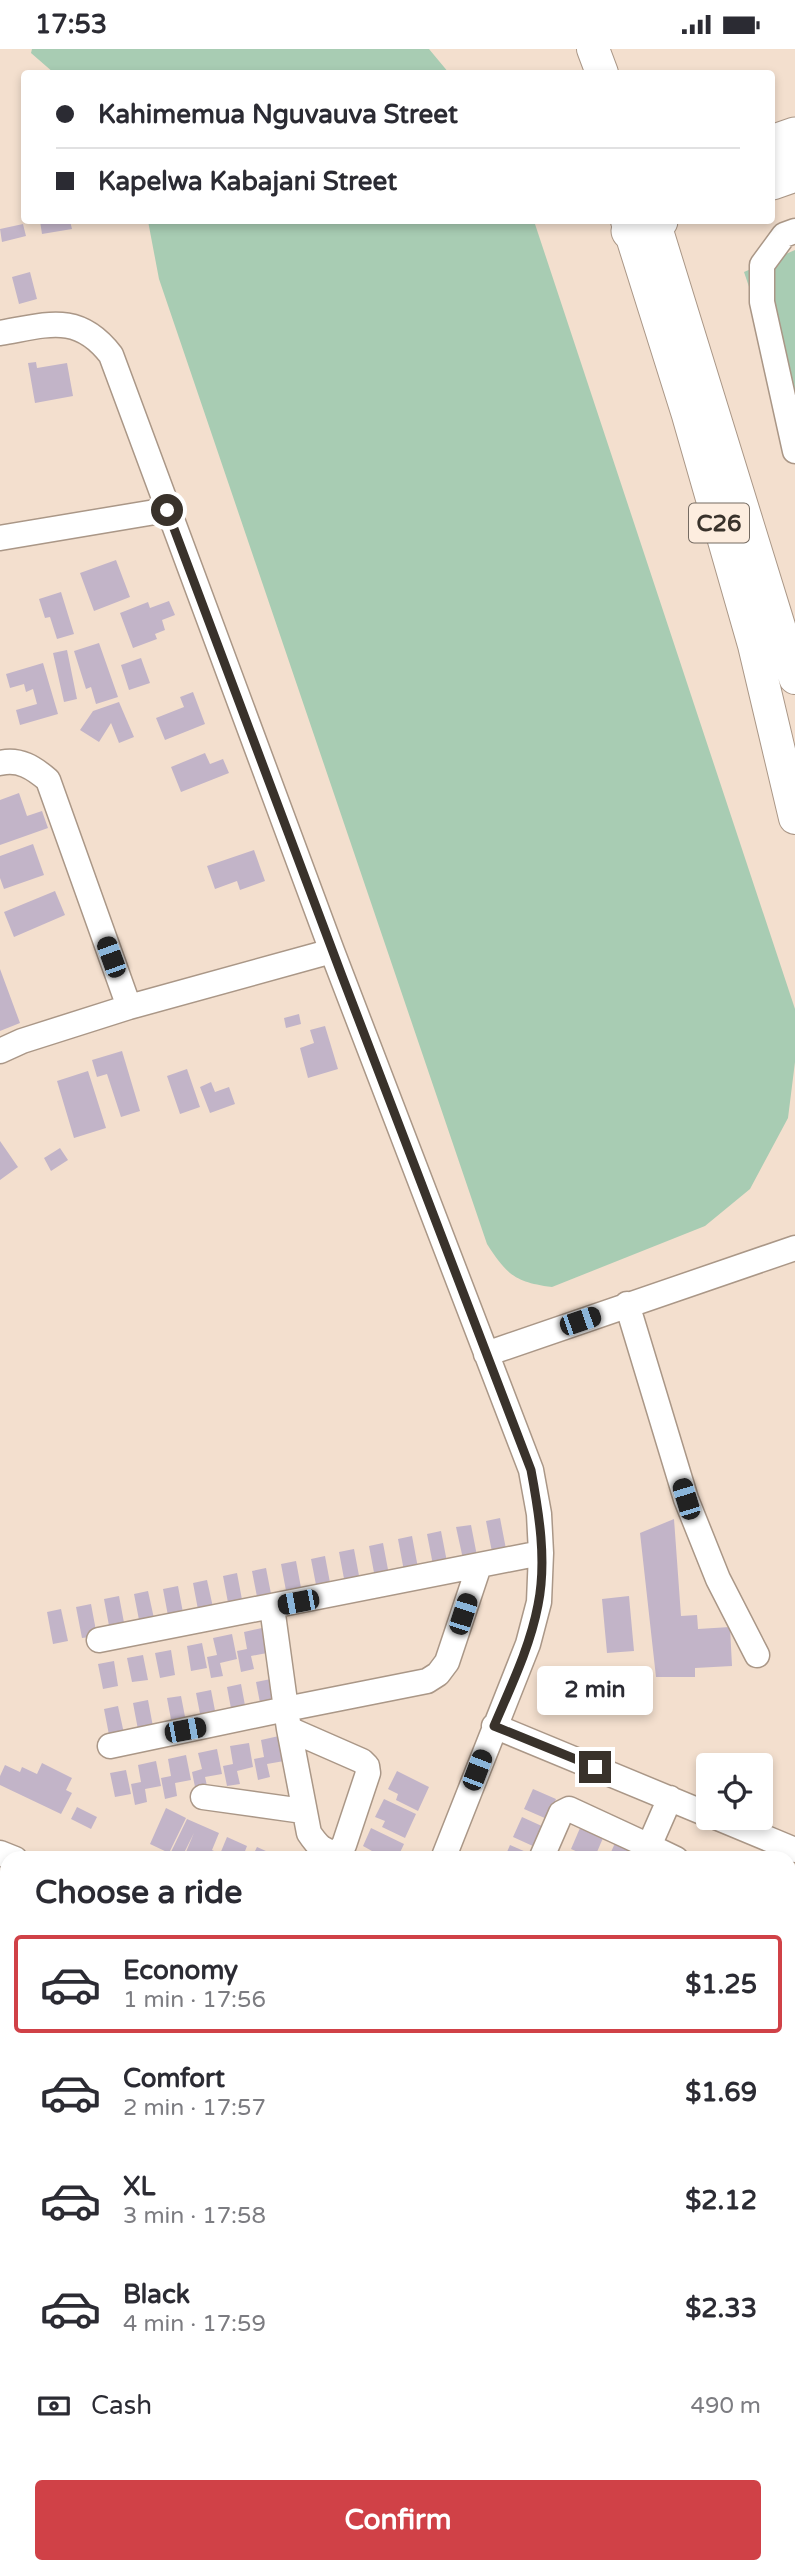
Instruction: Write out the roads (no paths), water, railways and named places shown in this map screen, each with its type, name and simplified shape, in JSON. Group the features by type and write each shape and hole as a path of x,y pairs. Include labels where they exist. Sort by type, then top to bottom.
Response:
{"highway":[{"path":"775,143 795,136"},
{"path":"775,180 795,173"}],"main road":[{"path":"574,49 580,70"},
{"path":"593,49 601,70"},
{"name":"C26","path":"645,224 795,678"},
{"name":"C26","path":"645,224 688,415 754,645 795,818"}],"street":[{"path":"795,231 783,235 762,265 762,302 795,451"},
{"path":"0,333 58,324 81,328 98,338 111,355 332,951 531,1470 539,1514 539,1602 528,1644 446,1851"},
{"path":"0,538 167,510"},
{"path":"0,763 9,761 31,766 48,780 129,1007"},
{"path":"0,1051 22,1041 129,1007 332,951"},
{"path":"486,1354 795,1248"},
{"path":"627,1304 686,1499 718,1579 757,1655"},
{"path":"99,1640 541,1553"},
{"path":"110,1745 287,1719 420,1682 438,1674 447,1662 479,1566"},
{"path":"272,1607 303,1811 309,1833 317,1845 326,1851"},
{"path":"287,1719 367,1766 368,1773 344,1845 339,1851"},
{"path":"494,1726 696,1809"},
{"path":"203,1797 303,1811"},
{"path":"646,1851 670,1798"},
{"path":"544,1851 561,1813 569,1809 644,1851"},
{"path":"747,1830 795,1850"}]}
